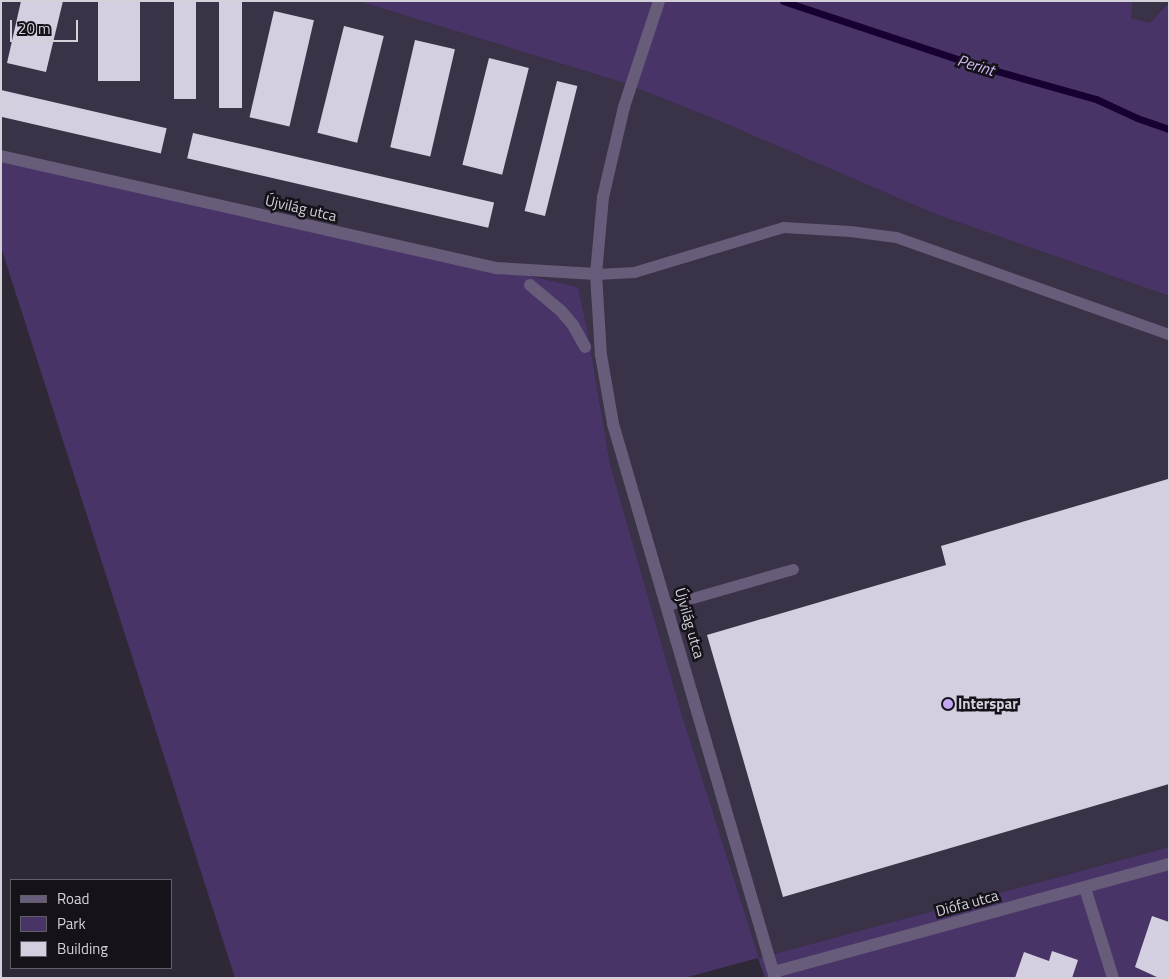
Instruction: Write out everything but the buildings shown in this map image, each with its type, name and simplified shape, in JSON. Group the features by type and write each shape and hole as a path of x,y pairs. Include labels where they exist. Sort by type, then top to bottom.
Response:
{"street":[{"name":"Újvilág utca","path":"659,1 624,107 608,169 600,215 596,274 601,355 612,424 668,605 774,975"},
{"name":"Újvilág utca","path":"1,156 496,268 596,274"},
{"path":"530,285 561,311 573,325 585,347"},
{"name":"Diófa utca","path":"774,975 1169,864"},
{"path":"1084,888 1113,978"}],"lane":[{"path":"596,274 634,272 784,227 850,231 896,237 1169,334"},
{"path":"668,605 793,569"}],"shaded area":[{"path":"1,1 358,1 621,82 715,119 935,214 1169,296 1169,847 759,958 683,718 610,464 587,328 578,287 442,256 1,162"},
{"path":"1133,1 1169,1 1150,23 1131,18"}],"green space":[{"path":"358,1 1133,1 1131,18 1150,23 1169,2 1169,296 935,214 715,119 621,82"},
{"path":"1,162 442,256 578,287 587,328 610,464 683,718 759,958 1169,847 1169,978 765,978 758,958 684,978 235,978 1,247"}],"waterway":[{"name":"Perint","path":"783,1 972,64 1096,99 1137,118 1169,129"}],"place":[{"name":"Interspar","path":"948,704"}]}
